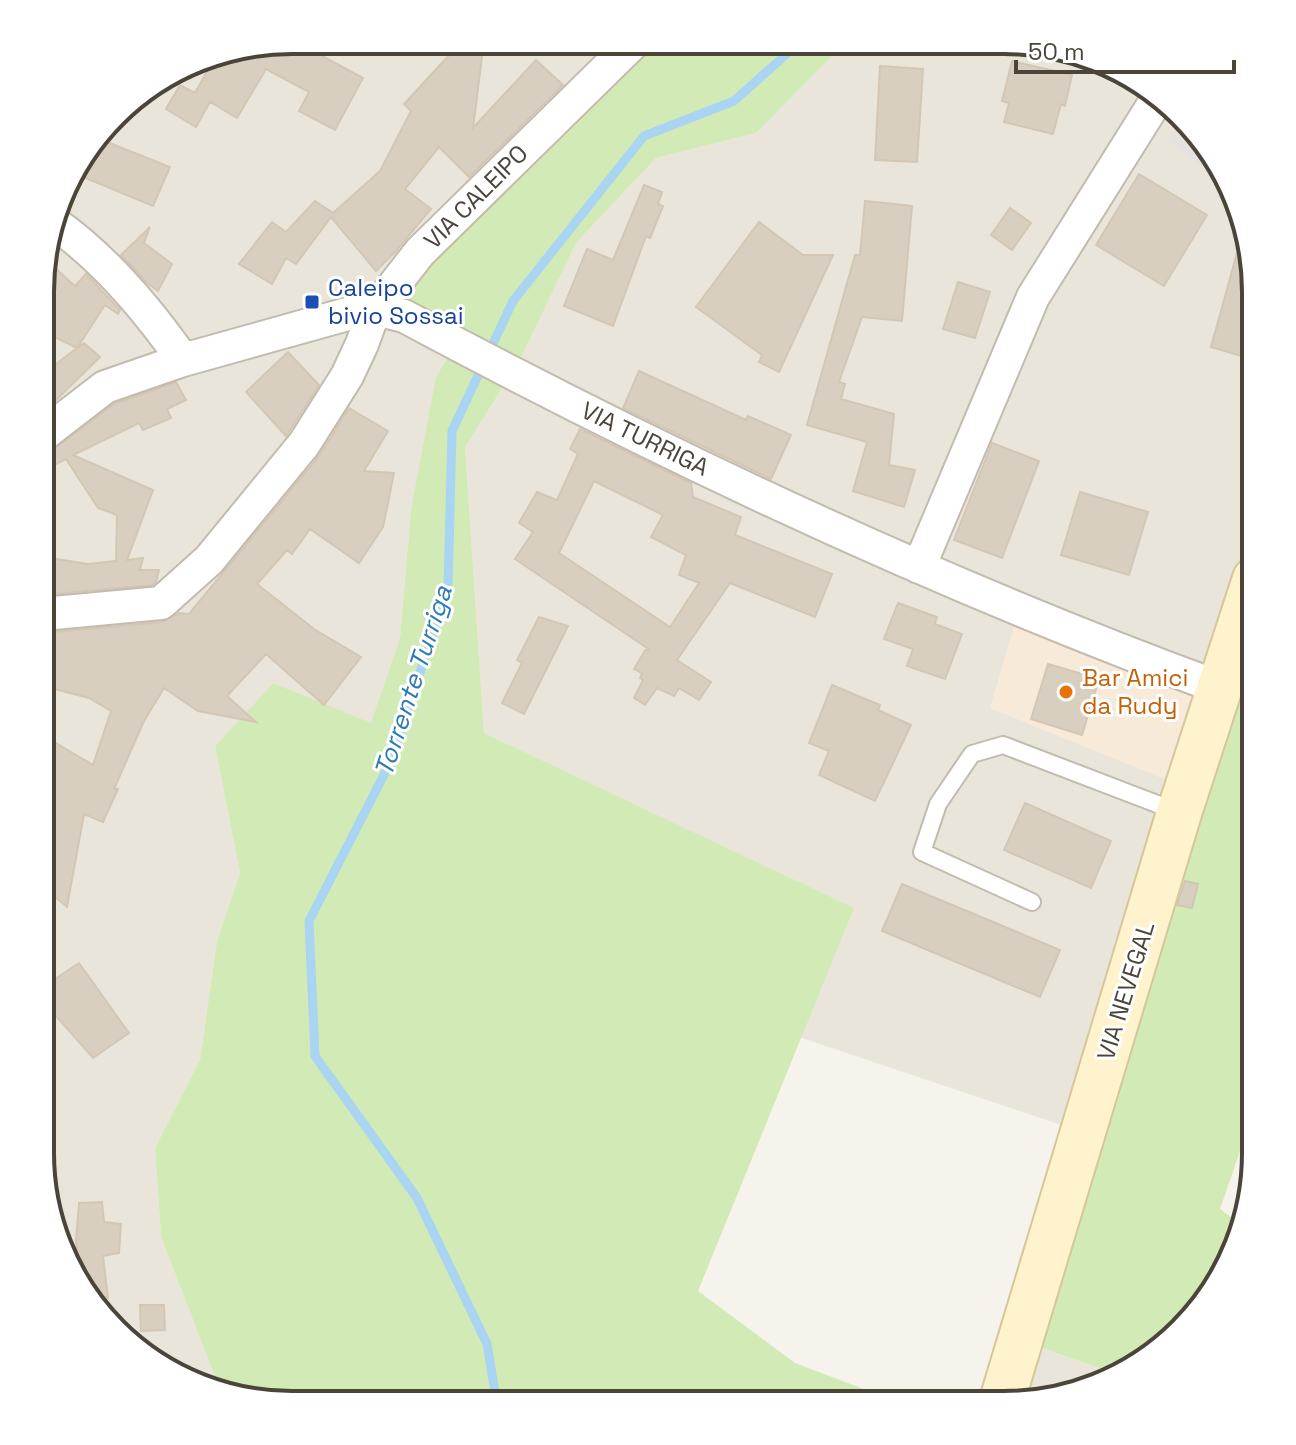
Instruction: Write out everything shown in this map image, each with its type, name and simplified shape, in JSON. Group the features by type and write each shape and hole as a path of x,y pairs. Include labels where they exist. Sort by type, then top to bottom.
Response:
{"main road":[{"name":"VIA NEVEGAL","path":"1005,1390 1179,813 1241,620"}],"street":[{"name":"VIA CALEIPO","path":"54,613 161,603 209,560 304,444 347,376 374,311 420,252 621,55"},
{"path":"919,567 1033,297 1152,106"},
{"path":"63,229 152,315 183,360"},
{"name":"VIA TURRIGA","path":"374,311 404,316 781,506 1118,650 1218,687"},
{"path":"54,426 105,387 183,360 330,318 374,311"}],"lane":[{"path":"1032,902 922,852 938,804 972,754 1003,745 1179,813"}],"shaded area":[{"path":"834,54 1035,56 1095,72 1136,94 1161,113 1202,160 1229,215 1241,276 1241,570 1212,668 991,708 1175,783 1073,1129 799,1037 853,908 484,733 465,447 521,358 576,243 656,158 756,133"},
{"path":"276,55 635,55 461,336 411,510 400,638 371,724 273,683 215,746 240,873 217,941 200,1060 155,1148 161,1237 216,1378 173,1359 147,1342 103,1298 79,1258 67,1230 55,1169 54,292 56,261 67,215 86,173 103,147 135,113 173,86 215,67"},
{"path":"1176,128 1210,175 1168,140"},
{"path":"1023,596 1212,668 1175,783 990,708"},
{"path":"1006,1335 1102,1369 1051,1386 1017,1390"}],"green space":[{"path":"834,54 756,133 656,158 576,243 521,358 465,447 484,733 854,908 698,1291 795,1363 866,1390 276,1390 216,1378 161,1237 155,1148 200,1060 217,941 240,873 215,746 273,683 371,723 400,638 411,510 436,377 461,336 388,303 630,55"},
{"path":"1241,569 1241,1148 1220,1209 1233,1218 1210,1272 1193,1298 1149,1342 1109,1366 1102,1369 1006,1335"}],"building":[{"path":"276,55 320,55 363,78 335,130 299,111 309,92 266,69 237,118 210,102 196,127 166,109 180,85 195,93 208,69 245,59"},
{"path":"449,55 482,55 473,128 536,60 563,85 469,177 439,147 405,189 431,209 376,271 331,217 296,264 286,258 272,284 239,264 272,222 286,232 315,201 333,213 380,171 411,111 404,104"},
{"path":"1012,61 1072,75 1065,106 1061,104 1053,134 1004,122 1009,103 1002,101"},
{"path":"880,66 923,69 917,162 875,160"},
{"path":"107,142 170,167 153,206 84,177"},
{"path":"1139,174 1207,215 1164,286 1096,245"},
{"path":"644,185 662,192 658,204 663,206 650,238 646,236 613,326 564,306 587,249 613,260"},
{"path":"865,201 912,206 902,321 862,317 839,382 845,384 841,399 894,414 889,465 915,470 904,507 853,491 867,442 807,425 855,255 860,255"},
{"path":"1010,208 1031,223 1012,250 991,235"},
{"path":"759,222 803,255 833,255 779,372 759,362 762,355 696,307"},
{"path":"150,227 144,243 172,264 158,291 121,255"},
{"path":"1238,251 1241,276 1241,356 1211,347"},
{"path":"56,268 75,286 86,274 120,310 118,314 105,305 77,348 54,337"},
{"path":"958,282 990,292 975,338 943,329"},
{"path":"84,343 100,357 54,402 54,365"},
{"path":"288,352 319,385 286,436 246,392"},
{"path":"639,371 746,420 748,416 791,435 771,479 623,408"},
{"path":"176,382 186,400 167,409 171,418 143,430 139,423 73,455 153,490 127,560 143,558 140,570 159,570 156,582 153,585 54,594 54,559 88,564 116,561 117,515 98,508 66,459 54,465 54,449 114,404"},
{"path":"349,408 388,431 364,471 394,473 383,527 359,563 310,529 292,554 287,550 257,584 314,629 361,657 324,705 266,654 227,696 256,722 198,711 164,688 144,721 103,822 84,814 67,907 55,897 55,742 93,765 111,711 89,698 54,689 54,632 163,622 179,613 189,614 319,456"},
{"path":"580,429 691,483 693,497 741,517 735,535 832,574 815,617 730,583 677,660 711,682 699,700 679,688 674,696 657,688 645,705 634,698 643,680 640,678 642,673 634,669 646,649 650,650 515,559 533,532 519,523 537,492 557,500 578,454 570,449","holes":["594,481 663,515 651,537 686,555 679,575 699,583 670,627 559,553"]},
{"path":"992,443 1039,461 1002,558 954,540"},
{"path":"1080,492 1148,512 1129,575 1061,555"},
{"path":"898,603 937,617 935,624 962,634 945,679 907,666 913,649 884,639"},
{"path":"539,617 568,626 524,714 502,703 522,663 517,660"},
{"path":"1048,664 1099,679 1082,735 1031,719"},
{"path":"832,685 880,705 878,710 911,725 875,801 819,775 829,751 809,743"},
{"path":"1025,803 1111,841 1091,888 1004,850"},
{"path":"1185,881 1198,884 1192,908 1177,905"},
{"path":"902,884 1060,950 1040,997 882,931"},
{"path":"79,963 129,1033 93,1058 55,1015 55,979"},
{"path":"102,1202 104,1222 121,1224 119,1253 103,1256 108,1298 103,1298 78,1255 79,1203"},
{"path":"140,1305 164,1305 165,1330 141,1331"}],"waterway":[{"name":"Torrente Turriga","path":"495,1390 487,1344 417,1198 315,1056 309,921 390,763 448,588 452,431 513,301 644,136 734,101 786,54"}],"place":[{"name":"Caleipo bivio Sossai","path":"312,302"},
{"name":"Bar Amici da Rudy","path":"1066,692"}]}
